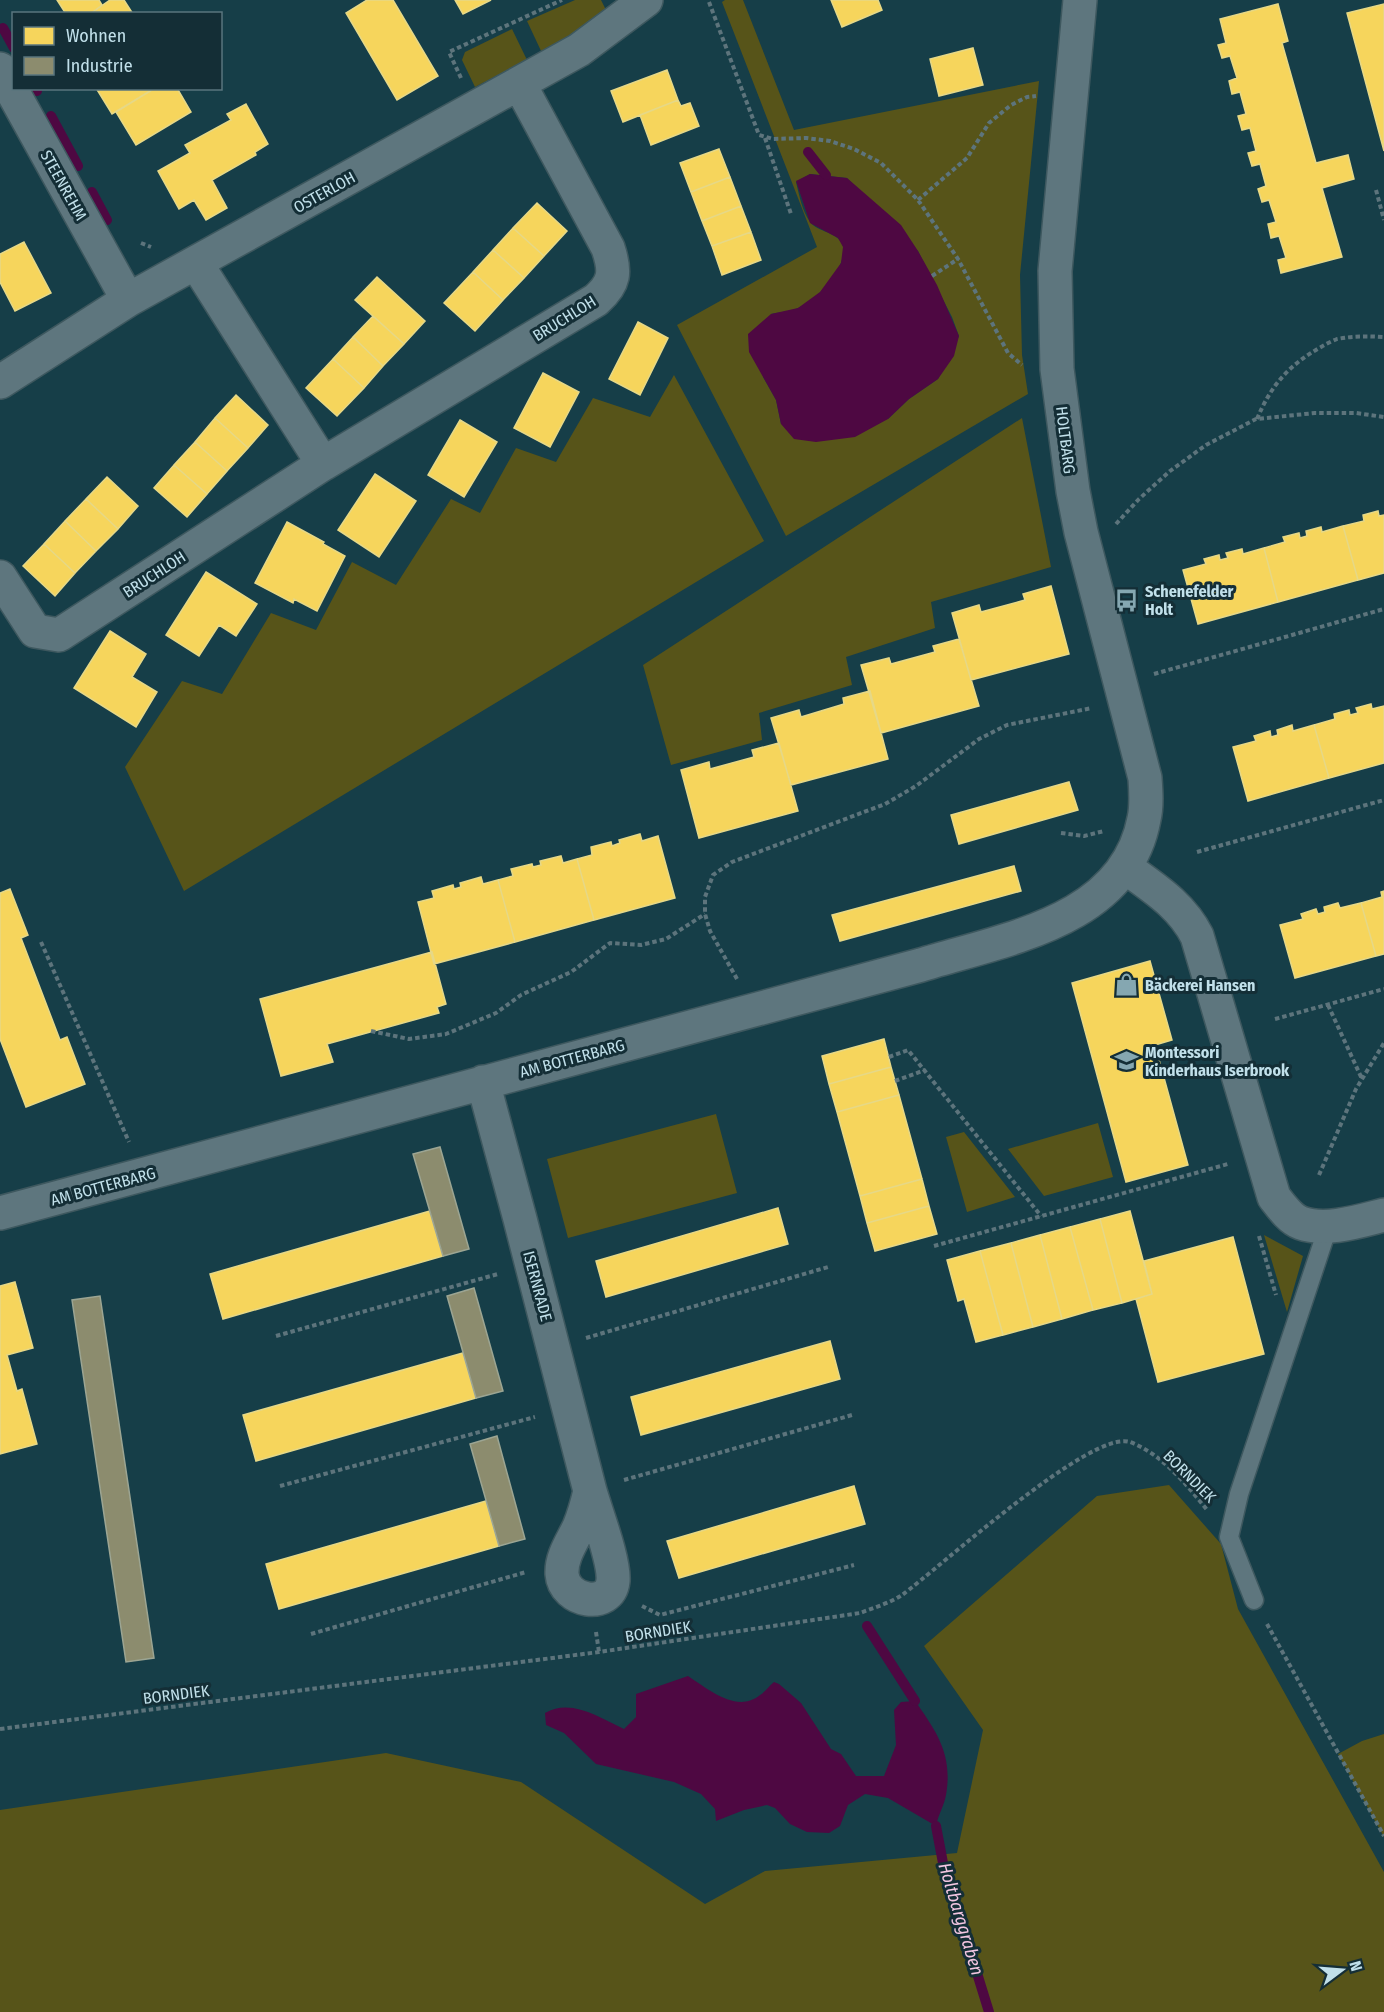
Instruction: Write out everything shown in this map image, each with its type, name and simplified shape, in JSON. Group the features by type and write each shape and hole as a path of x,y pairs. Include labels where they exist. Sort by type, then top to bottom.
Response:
{"street":[{"name":"OSTERLOH","path":"0,382 128,300 520,85 579,50 646,0"},
{"name":"HOLTBARG","path":"1080,0 1055,272 1058,369 1072,490 1145,778 1146,804 1142,831 1125,867"},
{"name":"STEENREHM","path":"0,69 128,300"},
{"name":"BRUCHLOH","path":"0,577 35,631 59,635 323,464 596,300 613,278 613,262 608,248 520,85"},
{"path":"196,263 323,464"},
{"path":"1125,867 1168,898 1189,919 1197,936 1274,1197 1287,1213 1301,1223 1328,1227 1384,1215"},
{"name":"AM BOTTERBARG","path":"0,1213 921,965 1049,926 1085,906 1125,867"},
{"name":"ISERNRADE","path":"483,1082 520,1219 603,1486"}],"lane":[{"path":"1254,1600 1229,1537 1239,1494 1328,1227"}],"path":[{"path":"709,2 759,135 773,139 830,141 881,162 918,200 958,259 1008,353 1019,364 1026,367"},
{"path":"918,200 967,158 989,123 1011,105 1027,97 1045,94"},
{"path":"765,137 791,214"},
{"path":"1376,190 1384,220"},
{"path":"932,276 958,259"},
{"path":"1256,419 1272,388 1284,373 1308,354 1335,340 1362,336 1384,337"},
{"path":"1109,531 1170,471 1206,445 1256,419 1315,412 1356,413 1384,417"},
{"path":"1149,675 1384,609"},
{"path":"740,984 710,931 705,914 705,897 712,875 732,862 885,804 916,786 979,739 1007,726 1125,701"},
{"path":"1197,852 1384,800"},
{"path":"371,1031 409,1039 446,1034 496,1014 521,995 571,972 610,943 640,945 666,939 705,914"},
{"path":"41,942 133,1150"},
{"path":"1275,1019 1384,989"},
{"path":"1328,1005 1362,1079"},
{"path":"1319,1175 1362,1079 1384,1043"},
{"path":"889,1056 908,1050 1041,1216"},
{"path":"895,1081 925,1070"},
{"path":"934,1246 1237,1162"},
{"path":"1258,1232 1290,1341"},
{"path":"579,1340 828,1267"},
{"path":"276,1336 504,1272"},
{"path":"280,1486 543,1415"},
{"path":"603,1486 852,1415"},
{"name":"BORNDIEK","path":"0,1729 599,1652 860,1613 900,1597 973,1536 1064,1469 1109,1444 1128,1442 1160,1460 1190,1489 1229,1537"},
{"path":"642,1606 660,1616 854,1565"},
{"path":"311,1634 536,1569"},
{"path":"1254,1600 1384,1836"},
{"path":"596,1625 599,1652"}],"shaded area":[{"path":"575,0 601,0 606,10 575,33 542,53 527,21"},
{"path":"743,0 794,130 1039,81 1020,275 1022,355 1028,394 786,536 677,325 817,247 722,2","holes":["810,174 847,178 918,251 952,317 959,336 938,379 909,399 888,419 781,424 776,400 763,377 771,314 795,309 813,298 836,273 843,254 841,241 813,225 807,218 796,182"]},
{"path":"512,29 527,60 475,87 462,60 465,52"},
{"path":"810,174 847,178 901,225 937,285 959,336 954,356 938,379 909,399 888,419 855,437 816,442 794,439 781,424 776,400 749,352 748,334 771,314 798,308 820,292 841,263 843,247 838,238 810,223 796,181"},
{"path":"674,375 764,541 184,891 125,767 182,681 222,694 271,613 316,630 352,562 396,585 451,499 480,513 516,448 556,462 593,398 650,417"},
{"path":"1022,418 1051,567 931,602 935,628 846,657 852,685 759,713 762,740 671,765 643,665"},
{"path":"716,1114 737,1193 568,1238 547,1159"},
{"path":"1098,1123 1113,1177 1044,1196 1008,1149"},
{"path":"964,1132 1015,1197 967,1212 946,1137"},
{"path":"1264,1235 1303,1256 1287,1312"},
{"path":"1169,1485 1221,1544 1238,1609 1384,1872 1384,2012 0,2012 0,1810 386,1753 521,1782 705,1904 765,1871 957,1853 983,1730 924,1646 1097,1496"},
{"path":"688,1676 714,1693 732,1701 742,1702 760,1695 774,1682 779,1684 801,1703 831,1749 841,1754 856,1776 884,1776 896,1745 894,1710 901,1702 915,1701 936,1734 945,1756 948,1781 936,1826 888,1798 865,1794 848,1805 840,1826 829,1833 807,1832 790,1824 775,1808 767,1805 744,1810 716,1821 715,1809 701,1794 674,1782 596,1764 564,1733 546,1725 545,1713 565,1708 585,1711 624,1729 636,1717 636,1694"},
{"path":"1384,1734 1384,1837 1338,1754 1362,1741"}],"building: Wohnen":[{"path":"57,0 99,0 102,5 93,12 65,12"},
{"path":"110,0 124,0 132,12 93,12"},
{"path":"367,0 393,0 438,76 397,100 346,13"},
{"path":"455,0 491,0 463,14"},
{"path":"831,0 878,0 882,10 842,27"},
{"path":"1278,4 1288,41 1282,43 1316,163 1348,155 1354,179 1322,188 1342,257 1281,273 1278,260 1286,258 1279,236 1271,238 1268,224 1276,222 1269,200 1262,202 1258,189 1266,186 1260,164 1252,166 1248,153 1256,151 1250,128 1242,130 1238,116 1246,114 1240,92 1232,94 1229,81 1237,78 1230,56 1222,58 1218,45 1226,43 1220,19"},
{"path":"1384,4 1384,151 1347,13"},
{"path":"973,48 983,85 939,96 930,59"},
{"path":"667,70 678,100 623,122 611,91"},
{"path":"97,90 152,90 112,114"},
{"path":"152,90 178,90 191,112 136,145 116,112"},
{"path":"678,100 681,106 690,103 699,126 651,145 640,115"},
{"path":"246,104 268,144 255,152 256,155 212,180 227,208 206,220 194,200 179,209 158,171 190,153 185,145 231,120 227,114"},
{"path":"719,149 730,177 691,192 680,163"},
{"path":"730,177 741,206 702,221 691,192"},
{"path":"537,203 567,231 544,256 513,228"},
{"path":"741,206 751,232 712,246 702,221"},
{"path":"513,228 544,256 524,278 493,250"},
{"path":"751,232 761,260 722,275 712,246"},
{"path":"24,242 51,293 15,311 0,282 0,254"},
{"path":"493,250 524,278 503,300 473,272"},
{"path":"473,272 503,300 475,331 444,303"},
{"path":"377,277 425,321 404,344 355,300"},
{"path":"373,316 404,344 383,366 353,337"},
{"path":"638,322 668,338 640,395 609,379"},
{"path":"353,337 383,366 364,388 333,359"},
{"path":"333,359 364,388 337,416 306,388"},
{"path":"543,373 579,392 550,447 514,428"},
{"path":"236,395 268,425 248,448 215,418"},
{"path":"215,418 248,448 227,471 195,442"},
{"path":"460,420 497,442 464,497 428,475"},
{"path":"195,442 227,471 207,494 174,465"},
{"path":"174,465 207,494 187,517 154,488"},
{"path":"375,474 416,501 379,557 338,530"},
{"path":"107,477 138,506 118,529 86,499"},
{"path":"86,499 118,529 96,551 65,521"},
{"path":"1378,511 1379,516 1384,515 1384,573 1358,580 1343,526 1364,521 1363,515"},
{"path":"65,521 96,551 75,573 44,544"},
{"path":"287,522 345,556 317,611 294,599 293,603 255,583"},
{"path":"1343,526 1358,580 1278,602 1264,548 1285,542 1283,537 1299,533 1300,538 1307,536 1306,531 1321,527 1322,532"},
{"path":"44,544 75,573 55,596 23,566"},
{"path":"1264,548 1278,602 1198,624 1183,570 1206,564 1204,559 1219,555 1220,560 1228,558 1226,553 1242,549 1243,554"},
{"path":"206,572 257,604 236,636 219,625 199,656 166,635"},
{"path":"1051,586 1069,654 971,680 952,613 979,605 981,612 1025,600 1023,594"},
{"path":"110,631 146,654 132,677 157,692 136,727 74,688"},
{"path":"959,639 979,706 881,733 861,665 889,658 891,664 935,652 933,646"},
{"path":"870,691 888,759 791,785 771,718 799,710 801,717 844,704 843,698"},
{"path":"1371,704 1372,709 1384,706 1384,763 1329,778 1314,725 1335,719 1334,714 1349,710 1350,715 1358,713 1356,708"},
{"path":"1292,725 1293,731 1314,725 1329,778 1248,801 1233,747 1256,741 1254,736 1270,731 1271,737 1278,735 1277,730"},
{"path":"779,743 798,811 699,838 681,770 709,762 710,769 754,757 752,750"},
{"path":"1069,782 1078,810 959,844 951,815"},
{"path":"640,834 642,841 658,836 675,898 594,920 577,859 592,855 591,847 611,842 612,846 620,843 619,840"},
{"path":"561,856 563,863 577,859 594,920 515,942 498,880 513,876 511,869 532,864 533,867 541,865 540,861"},
{"path":"1014,866 1021,891 840,941 832,915"},
{"path":"481,877 483,884 498,880 515,942 434,964 418,902 434,898 432,891 453,885 454,889 461,887 460,883"},
{"path":"10,889 28,935 21,938 60,1040 67,1037 85,1084 26,1107 0,1039 0,893"},
{"path":"1384,891 1384,954 1376,956 1361,903 1382,897 1381,892"},
{"path":"1338,903 1340,908 1361,903 1376,956 1295,978 1280,925 1303,919 1301,914 1316,909 1318,914 1325,912 1324,907"},
{"path":"432,952 446,1004 437,1007 439,1013 327,1044 333,1062 281,1076 260,999"},
{"path":"1150,961 1172,1040 1155,1045 1188,1165 1126,1182 1072,983"},
{"path":"884,1039 891,1067 829,1084 822,1056"},
{"path":"891,1067 899,1095 837,1112 829,1084"},
{"path":"899,1095 922,1179 860,1196 837,1112"},
{"path":"922,1179 929,1206 867,1223 860,1196"},
{"path":"929,1206 937,1234 875,1251 867,1223"},
{"path":"778,1208 788,1244 606,1297 596,1261"},
{"path":"430,1211 443,1256 223,1319 210,1274"},
{"path":"1130,1211 1152,1294 1122,1303 1100,1219"},
{"path":"1100,1219 1122,1303 1093,1310 1070,1227"},
{"path":"1070,1227 1093,1310 1062,1319 1040,1235"},
{"path":"1040,1235 1062,1319 1033,1327 1011,1243"},
{"path":"1233,1237 1264,1354 1158,1382 1136,1299 1152,1294 1144,1261"},
{"path":"1011,1243 1033,1327 1003,1335 980,1251"},
{"path":"980,1251 1003,1335 976,1342 964,1299 958,1301 947,1260"},
{"path":"15,1282 33,1348 7,1355 17,1391 22,1389 37,1444 0,1454 0,1286"},
{"path":"830,1341 840,1379 641,1435 631,1397"},
{"path":"463,1353 476,1398 256,1461 243,1415"},
{"path":"854,1486 865,1524 679,1578 667,1541"},
{"path":"486,1501 499,1546 279,1609 266,1564"}],"building: Industrie":[{"path":"440,1147 469,1249 443,1256 413,1154"},
{"path":"474,1288 503,1391 476,1398 447,1296"},
{"path":"100,1296 154,1658 126,1662 72,1300"},
{"path":"497,1436 525,1539 499,1546 470,1444"}],"waterway":[{"path":"3,28 12,44"},
{"path":"51,116 78,166"},
{"name":"Holtbarggraben","path":"808,152 826,175"},
{"path":"92,192 107,220"},
{"name":"Holtbarggraben","path":"867,1626 915,1701"},
{"name":"Holtbarggraben","path":"936,1826 943,1863 989,2012"}],"place":[{"name":"Schenefelder Holt","path":"1127,600"},
{"name":"Bäckerei Hansen","path":"1127,985"},
{"name":"Montessori Kinderhaus Iserbrook","path":"1127,1061"}]}
